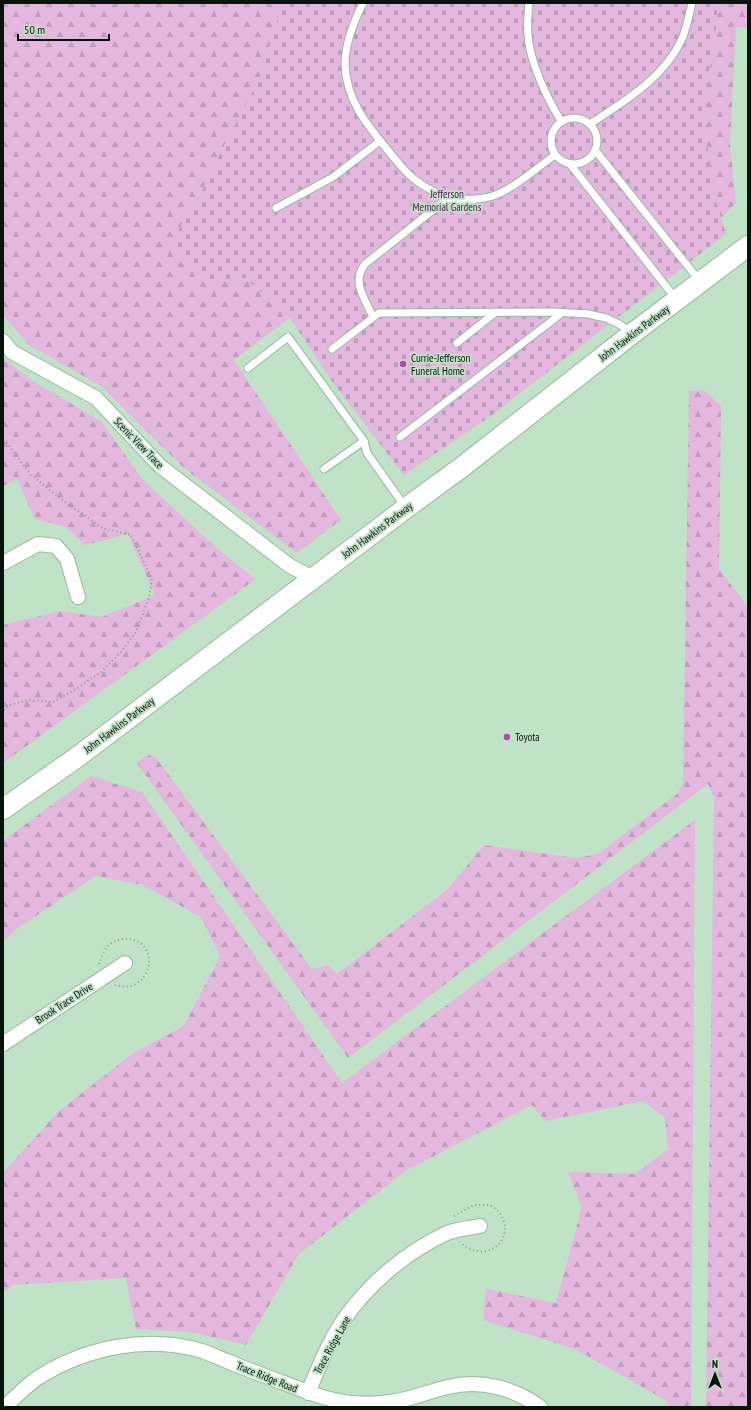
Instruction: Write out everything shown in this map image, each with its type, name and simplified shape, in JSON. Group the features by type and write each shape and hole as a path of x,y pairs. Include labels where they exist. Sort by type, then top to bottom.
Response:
{"main road":[{"name":"John Hawkins Parkway","path":"3,809 76,758 462,467 633,333 748,246"}],"street":[{"name":"Scenic View Trace","path":"3,341 12,352 96,398 160,466 290,566 313,578"},
{"path":"3,563 38,544 56,546 66,559 78,596"},
{"name":"Brook Trace Drive","path":"3,1044 125,963"},
{"name":"Trace Ridge Lane","path":"308,1393 324,1355 343,1322 366,1292 387,1271 418,1249 448,1232 480,1226"},
{"name":"Trace Ridge Road","path":"5,1407 38,1378 60,1364 82,1355 103,1349 148,1344 175,1346 202,1351 308,1393 331,1400 375,1404 396,1401 449,1386 479,1384 500,1387 512,1391 540,1407"}],"lane":[{"path":"363,3 354,20 348,40 345,62 347,82 356,106 368,126 404,169 418,182 447,199 470,200 493,196 506,190 555,155"},
{"path":"529,3 528,35 530,50 544,90 561,121"},
{"path":"590,124 628,99 659,72 673,56 688,23 692,3"},
{"path":"576,117 584,119 590,124 595,130 597,138 595,150 589,159 583,163 575,164 570,164 560,160 551,148 550,140 555,126 568,118 576,117"},
{"path":"276,208 333,177 380,141"},
{"path":"595,150 700,282"},
{"path":"570,164 677,301"},
{"path":"373,317 359,286 361,270 365,264 447,199"},
{"path":"457,344 496,312"},
{"path":"332,349 379,313 496,312 588,314 606,318 633,333"},
{"path":"400,437 562,313"},
{"path":"248,368 288,337 364,441 367,453 406,508"},
{"path":"324,469 364,441"}],"path":[{"path":"454,1216 474,1206 490,1205 500,1213 505,1224 503,1238 499,1245 492,1250 484,1252 471,1250 460,1242 456,1241"}],"green space":[{"path":"3,3 279,3 278,18 260,78 201,192 179,229 204,280 245,278 290,318 234,360 341,520 297,553 184,468 101,386 29,345 3,315"},
{"name":"Jefferson Memorial Gardens","path":"279,3 717,3 717,21 703,109 712,189 726,234 492,415 404,475 334,384 290,318 245,278 204,280 174,251 179,229 201,192 260,78 278,18"},
{"path":"717,3 748,3 748,28 736,27 730,145 736,203 721,218 712,189 703,109 717,21"},
{"path":"3,358 34,382 101,421 143,480 221,552 256,579 3,763 3,625 61,611 102,617 155,595 128,534 85,545 66,527 35,519 17,479 3,486"},
{"path":"704,390 721,406 719,569 748,607 748,1407 706,1407 714,798 708,784 348,1058 137,763 150,755 157,759 312,969 328,965 337,974 447,890 484,845 576,858 598,854 677,794 683,783 689,391"},
{"path":"91,776 142,792 342,1083 695,820 691,1407 668,1407 667,1401 575,1349 483,1320 486,1289 556,1303 582,1207 568,1172 635,1174 668,1149 665,1118 643,1101 545,1121 532,1105 407,1170 299,1254 246,1345 190,1332 136,1329 126,1278 13,1285 3,1293 3,1173 58,1112 132,1054 184,1026 220,956 201,917 143,885 96,876 18,928 3,942 3,841"}],"place":[{"name":"Currie-Jefferson Funeral Home","path":"403,364"},
{"name":"Toyota","path":"507,737"}]}
